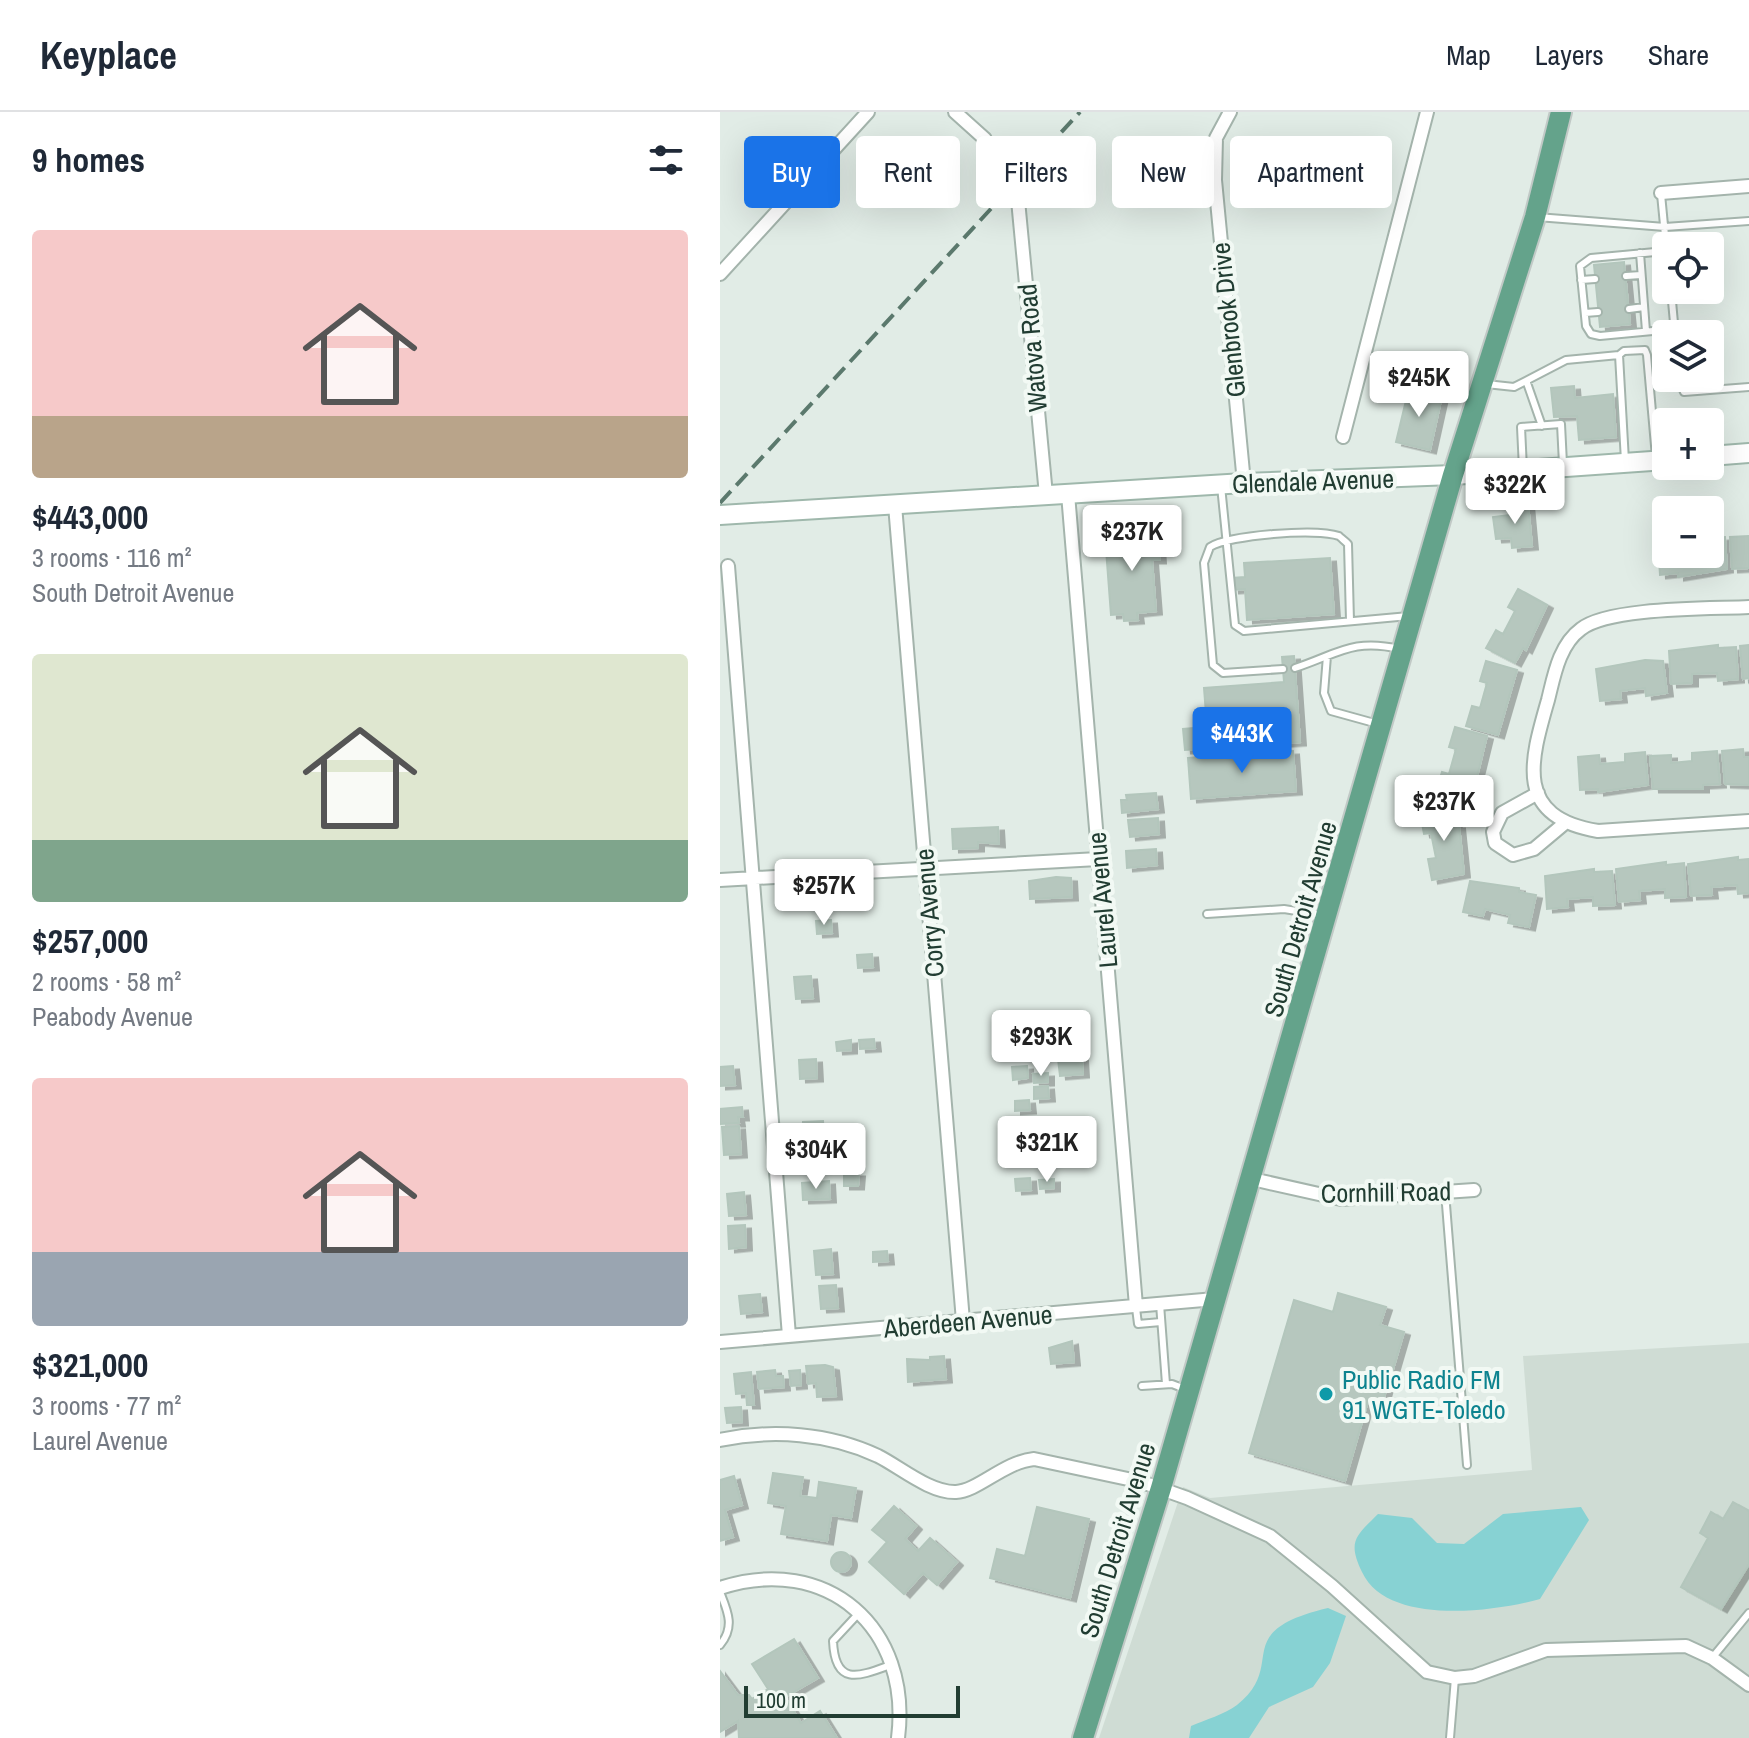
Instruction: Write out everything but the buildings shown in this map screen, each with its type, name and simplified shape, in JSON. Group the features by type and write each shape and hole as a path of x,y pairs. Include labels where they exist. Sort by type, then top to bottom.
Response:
{"main road":[{"name":"South Detroit Avenue","path":"1083,1738 1252,1179 1453,475 1535,217 1561,112"},
{"path":"1724,455 1749,453"},
{"name":"Glendale Avenue","path":"720,515 1221,484 1453,475 1652,460"}],"street":[{"path":"720,274 868,112"},
{"path":"955,112 982,136"},
{"name":"Glenbrook Drive","path":"1230,112 1216,138 1215,180 1244,483"},
{"path":"1343,437 1427,112"},
{"path":"1661,193 1749,186"},
{"name":"Watova Road","path":"1019,208 1046,495"},
{"name":"Laurel Avenue","path":"1068,494 1136,1306"},
{"name":"Corry Avenue","path":"895,505 963,1321"},
{"path":"728,566 789,1336"},
{"path":"1749,607 1617,616 1580,629 1559,661 1531,770 1538,793 1554,815 1579,828 1598,831 1749,821"},
{"path":"1538,793 1502,813 1493,832 1495,843 1513,855 1524,854 1565,823"},
{"path":"720,880 1098,859"},
{"name":"Cornhill Road","path":"1252,1179 1341,1199 1474,1190"},
{"name":"Aberdeen Avenue","path":"720,1342 1215,1299"},
{"path":"720,1440 785,1434 837,1442 874,1455 943,1491 959,1492 1019,1460 1034,1459 1056,1461 1161,1488 1270,1536 1332,1586 1418,1667 1455,1678 1484,1673 1546,1650 1686,1646 1712,1658 1748,1683"},
{"path":"720,1590 765,1579 792,1580 829,1591 860,1613 882,1640 893,1664 901,1696 898,1738"}],"lane":[{"path":"1661,193 1665,232"},
{"path":"1535,217 1665,227 1749,221"},
{"path":"1652,251 1584,261 1580,266 1585,313 1591,334 1600,336 1652,331"},
{"path":"1640,253 1646,331"},
{"path":"1626,276 1641,275"},
{"path":"1581,280 1595,279"},
{"path":"1629,309 1644,307"},
{"path":"1585,313 1598,312"},
{"path":"1481,383 1502,387 1527,383 1566,360 1645,350 1654,408"},
{"path":"1619,355 1625,462"},
{"path":"1527,383 1542,426"},
{"path":"1724,389 1749,387"},
{"path":"1523,470 1521,427 1561,424 1563,467"},
{"path":"1221,484 1235,625 1244,631 1413,615"},
{"path":"1283,669 1223,673 1213,665 1204,555 1210,547 1225,539 1310,534 1340,536 1348,544 1350,621"},
{"path":"1295,668 1352,644 1366,643 1403,650"},
{"path":"1327,656 1324,693 1331,711 1382,725"},
{"path":"1207,914 1284,909 1329,916"},
{"path":"1445,1192 1467,1465"},
{"path":"1160,1304 1166,1384"},
{"path":"1136,1306 1138,1324 1161,1322"},
{"path":"1142,1386 1166,1384 1189,1390"},
{"path":"720,1590 729,1615 730,1632 720,1645"},
{"path":"860,1613 833,1641 834,1657 840,1669 849,1676 863,1675 893,1664"},
{"path":"1712,1658 1749,1613"},
{"path":"1450,1738 1455,1678"}],"shaded area":[{"path":"1749,1343 1749,1738 1099,1738 1183,1487 1210,1498 1532,1470 1523,1356"}],"water":[{"path":"1581,1507 1589,1520 1540,1599 1520,1604 1470,1610 1417,1608 1394,1601 1375,1589 1357,1562 1356,1540 1378,1514 1412,1518 1437,1543 1464,1544 1503,1514"},
{"path":"1328,1608 1346,1616 1330,1663 1313,1687 1269,1707 1249,1738 1189,1738 1191,1726 1232,1708 1252,1690 1269,1638 1278,1628 1297,1617"}],"railway":[{"path":"720,503 1080,112"}],"place":[{"name":"Public Radio FM 91 WGTE-Toledo","path":"1326,1394"}]}
